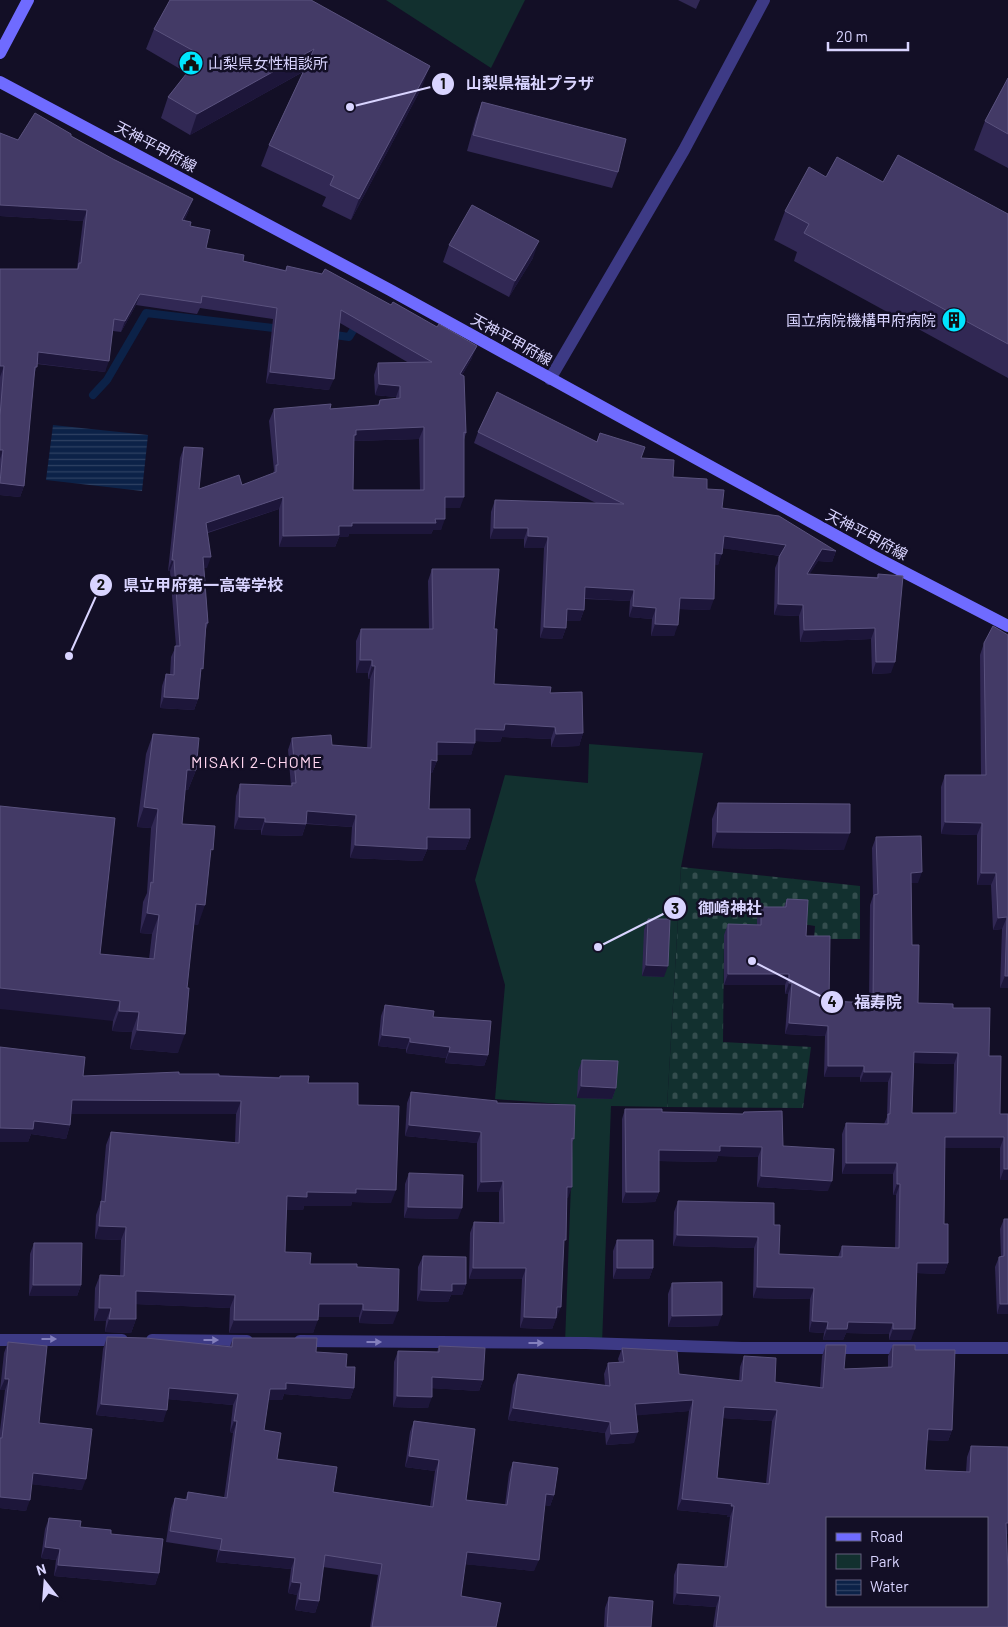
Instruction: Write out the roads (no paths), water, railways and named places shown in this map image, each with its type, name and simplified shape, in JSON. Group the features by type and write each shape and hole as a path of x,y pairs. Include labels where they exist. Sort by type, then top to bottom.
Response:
{"main road":[{"path":"0,53 28,0"},
{"name":"天神平甲府線","path":"0,82 390,290 873,556 1008,626"}],"street":[{"path":"550,379 684,150 764,0"},
{"path":"0,1340 259,1341"},
{"path":"286,1341 579,1343 742,1348 1008,1348"}],"water":[{"path":"53,425 148,435 142,491 46,480"}],"waterway":[{"path":"93,395 107,380 146,313 282,329"},
{"path":"328,334 349,337 357,324"}],"place":[{"name":"山梨県女性相談所","path":"191,63"},
{"name":"山梨県福祉プラザ","path":"350,107"},
{"name":"国立病院機構甲府病院","path":"954,320"},
{"name":"県立甲府第一高等学校","path":"69,656"},
{"name":"御崎神社","path":"598,947"},
{"name":"福寿院","path":"752,961"}],"district":[{"name":"MISAKI 2-CHOME","path":"257,761"}]}
